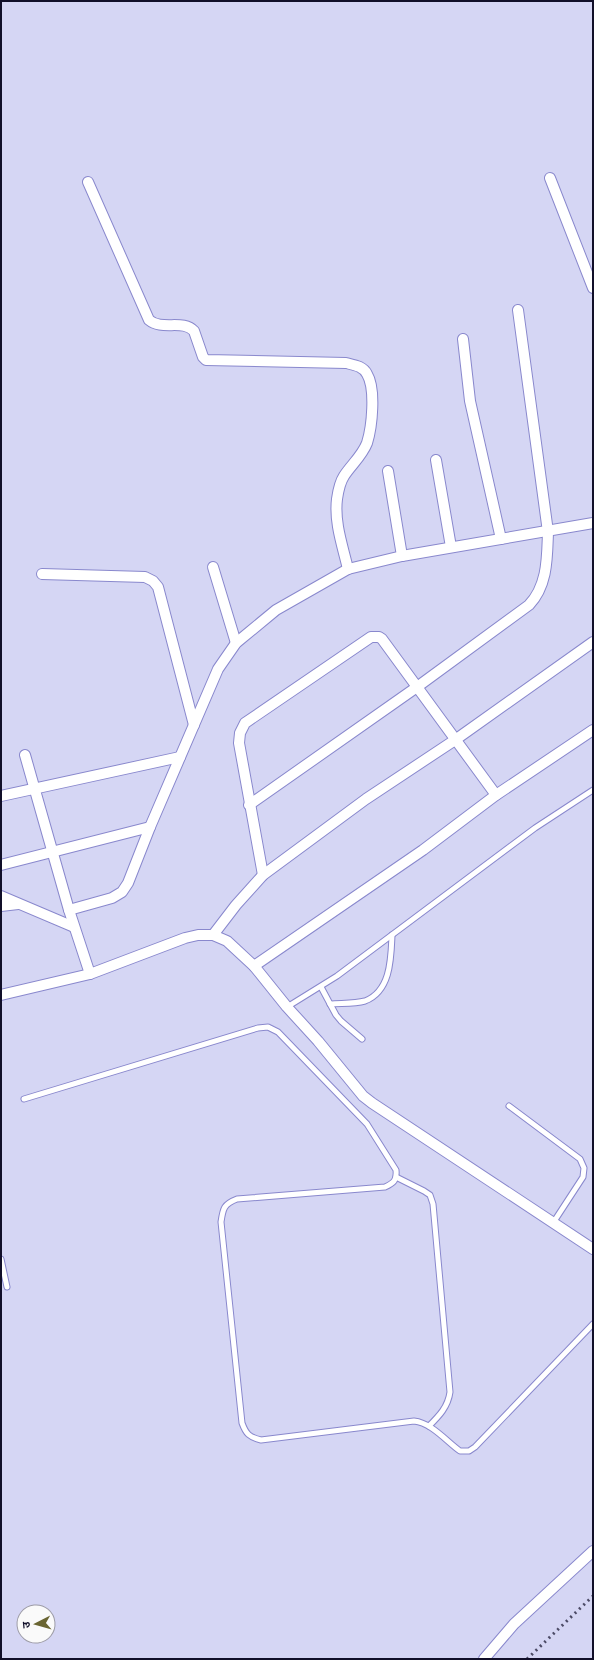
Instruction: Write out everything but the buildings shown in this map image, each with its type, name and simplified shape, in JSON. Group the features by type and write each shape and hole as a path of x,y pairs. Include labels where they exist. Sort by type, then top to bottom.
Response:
{"street":[{"path":"550,178 593,288"},
{"path":"88,182 149,320 153,324 186,326 191,328 194,331 203,358 206,360 346,363 358,366 367,373 372,396 371,422 367,444 343,477 337,500 338,524 348,569"},
{"path":"249,805 417,687 529,605 540,590 546,568 548,532 518,310"},
{"path":"463,338 470,401 501,539"},
{"path":"436,460 451,547"},
{"path":"388,471 402,556"},
{"path":"69,910 112,898 122,892 128,883 150,827 218,669 236,642 276,610 348,569 402,556 548,532 593,523"},
{"path":"213,566 236,642"},
{"path":"42,574 145,578 153,581 158,587 194,725"},
{"path":"263,875 249,805 239,743 240,733 245,723 371,637 379,637 382,639 496,795"},
{"path":"213,935 236,905 263,875 366,799 455,740 593,642"},
{"path":"254,966 423,850 496,795 593,730"},
{"path":"25,755 69,910 88,970"},
{"path":"1,796 180,757"},
{"path":"1,865 150,827"},
{"path":"1,896 74,927"},
{"path":"1,906 18,904"},
{"path":"1,995 88,970 185,938 198,935 213,935 227,941 254,966 287,1006 318,1040 363,1096 593,1249"},
{"path":"484,1659 514,1624 593,1551"}],"lane":[{"path":"287,1006 321,987 535,828 593,790"},
{"path":"330,1004 358,1002 371,998 377,993 389,970 392,935"},
{"path":"321,987 341,1021 362,1039"},
{"path":"24,1099 251,1030 268,1027 278,1032 367,1124 396,1170 396,1177 393,1183 385,1187 237,1199 228,1202 223,1210 221,1222 242,1423 245,1432 251,1438 261,1440 421,1422 429,1426 460,1451 469,1451 475,1447 593,1324"},
{"path":"508,1106 580,1159 584,1168 584,1178 553,1222"},
{"path":"396,1177 430,1195 433,1204 450,1392 449,1400 445,1409 429,1426"},
{"path":"1,1259 7,1288"}],"railway":[{"path":"527,1659 593,1596"}]}
